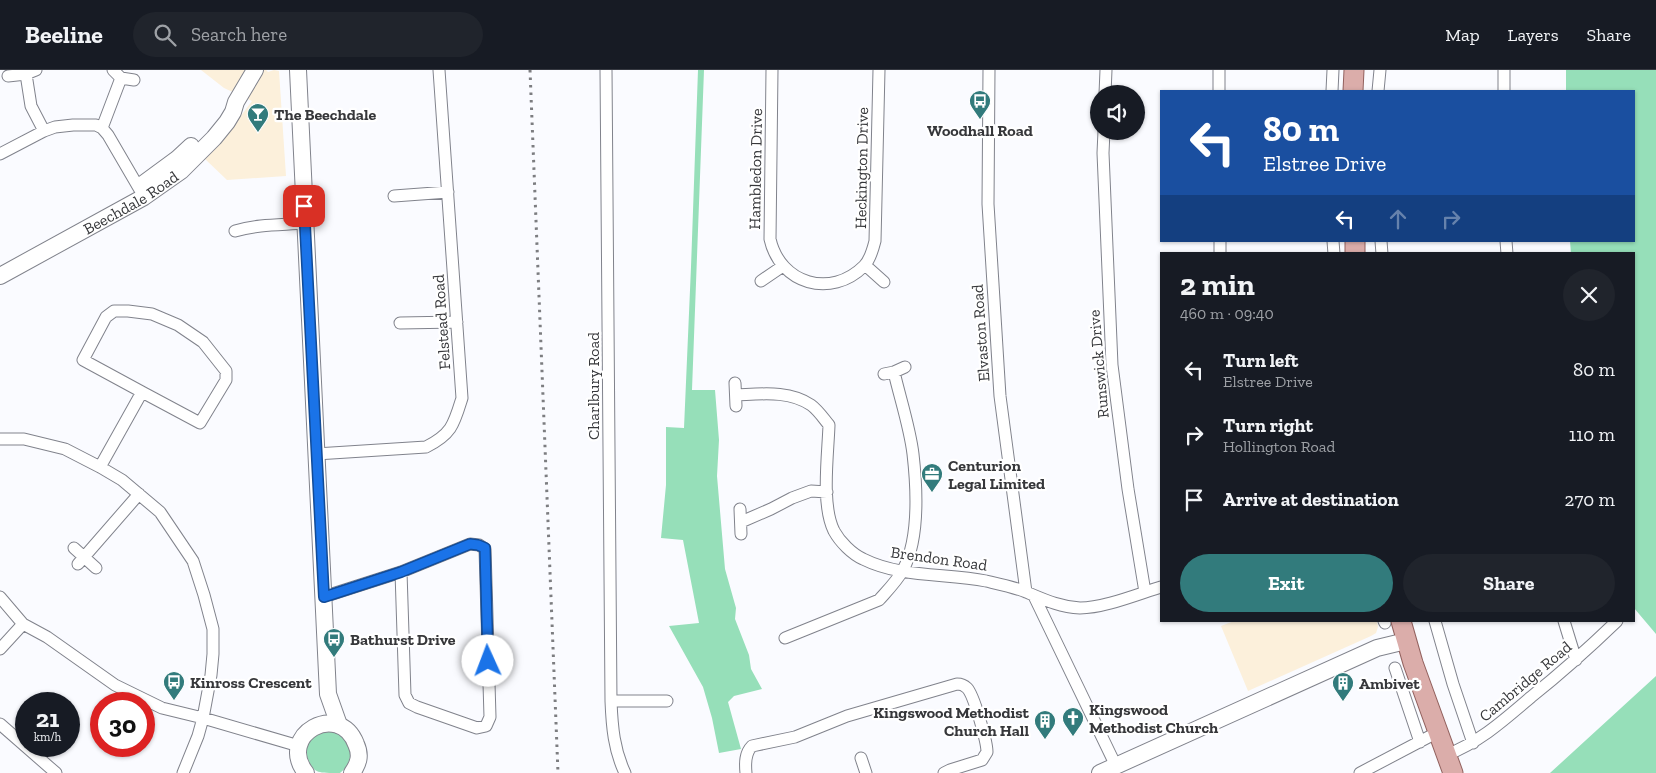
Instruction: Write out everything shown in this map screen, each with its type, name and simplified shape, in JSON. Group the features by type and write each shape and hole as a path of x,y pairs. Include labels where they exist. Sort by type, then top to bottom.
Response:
{"main road":[{"path":"1353,90 1354,70"},
{"path":"1390,622 1406,640 1453,773"}],"street":[{"name":"Beechdale Road","path":"0,264 181,171 214,138 233,112 236,102 255,70"},
{"path":"298,70 328,694 339,725"},
{"name":"Felstead Road","path":"316,454 426,447 441,439 455,422 462,398 439,70"},
{"name":"Charlbury Road","path":"606,70 611,701 614,741 618,759 625,773"},
{"name":"Hambledon Drive","path":"772,70 770,238 776,257 783,266 797,277 808,282 824,284 837,283 865,265"},
{"name":"Heckington Drive","path":"865,265 872,253 877,235 879,70"},
{"name":"Elvaston Road","path":"989,70 988,204 1000,396 1030,594 1116,766"},
{"path":"1105,85 1106,70"},
{"path":"1218,90 1219,70"},
{"path":"1332,90 1333,70"},
{"path":"1378,90 1380,70"},
{"path":"1504,70 1504,90"},
{"path":"8,76 31,72 31,106 44,131"},
{"path":"102,128 117,74 134,80"},
{"path":"0,154 55,127 88,125 102,128 141,192"},
{"name":"Runswick Drive","path":"1104,140 1112,365 1128,489 1145,592"},
{"name":"Beechdale Road","path":"0,276 141,192"},
{"path":"394,196 448,192"},
{"path":"235,231 251,232 270,224 305,223"},
{"path":"865,265 884,282"},
{"path":"761,281 783,266"},
{"path":"128,311 152,314 171,321 204,342 226,371 226,380 200,424 142,392 83,360 106,317 114,312 128,311"},
{"path":"400,323 457,322"},
{"path":"784,638 879,600 903,570 914,541 916,501 913,453 889,373 905,366"},
{"path":"100,467 142,392"},
{"name":"Brendon Road","path":"736,395 790,395 812,406 829,425 828,510 834,531 847,547 862,559 880,566 926,574 980,580 1030,594 1052,604 1082,608 1160,587"},
{"path":"0,439 24,439 65,449 100,467 139,494 160,512 193,561 213,629 213,654 212,675 203,718 183,773"},
{"path":"740,509 741,528 792,498 811,491 827,492"},
{"path":"81,560 139,494"},
{"path":"324,597 401,572 470,544 485,548 490,717 486,726 477,728 417,707 409,702 404,694 401,572"},
{"path":"74,548 81,560 96,568"},
{"path":"0,597 23,624 47,637 115,685 162,708 299,746"},
{"path":"1435,622 1453,684 1473,743"},
{"path":"1564,622 1576,660"},
{"name":"Cambridge Road","path":"1446,755 1488,734 1576,660 1615,622"},
{"path":"0,649 23,624"},
{"path":"1100,773 1376,648 1406,640"},
{"path":"1395,668 1420,742"},
{"path":"746,773 748,750 752,746 795,737 847,716 956,684 962,684 972,696 987,752 982,760 944,773"},
{"path":"318,725 328,694"},
{"path":"611,701 667,701"},
{"path":"306,773 301,767 298,755 302,737 307,731 318,725 328,723 339,725 348,731 355,740 360,752 352,773"},
{"path":"0,724 56,773"},
{"path":"1360,773 1438,732"},
{"path":"861,758 866,773"}],"shaded area":[{"path":"201,70 279,71 286,176 227,180 205,159 228,133 252,101 224,88"},
{"path":"1231,622 1377,622 1378,627 1376,633 1371,636 1248,691 1221,626"}],"green space":[{"path":"698,70 704,70 692,390 715,390 719,440 717,476 725,569 736,608 735,619 749,655 751,669 762,689 734,696 728,702 741,749 719,753 703,687 669,626 699,623 683,540 661,538 666,485 666,427 684,428"},
{"path":"1566,70 1656,70 1656,634 1635,609 1635,252 1571,252 1570,242 1635,242 1635,90 1566,90"},
{"path":"1656,676 1656,773 1550,773"},
{"path":"316,731 338,731 351,749 348,762 340,773 319,772 312,767 304,750"}],"railway":[{"path":"530,70 558,773"}],"place":[{"name":"Woodhall Road","path":"980,120"},
{"name":"The Beechdale","path":"258,133"},
{"name":"Centurion Legal Limited","path":"932,493"},
{"name":"Bathurst Drive","path":"334,658"},
{"name":"Kinross Crescent","path":"174,701"},
{"name":"Ambivet","path":"1343,702"},
{"name":"Kingswood Methodist Church","path":"1073,737"},
{"name":"Kingswood Methodist Church Hall","path":"1045,740"}],"route":[{"path":"304,206 324,597 401,572 470,544 478,545 485,548 488,661"}]}
